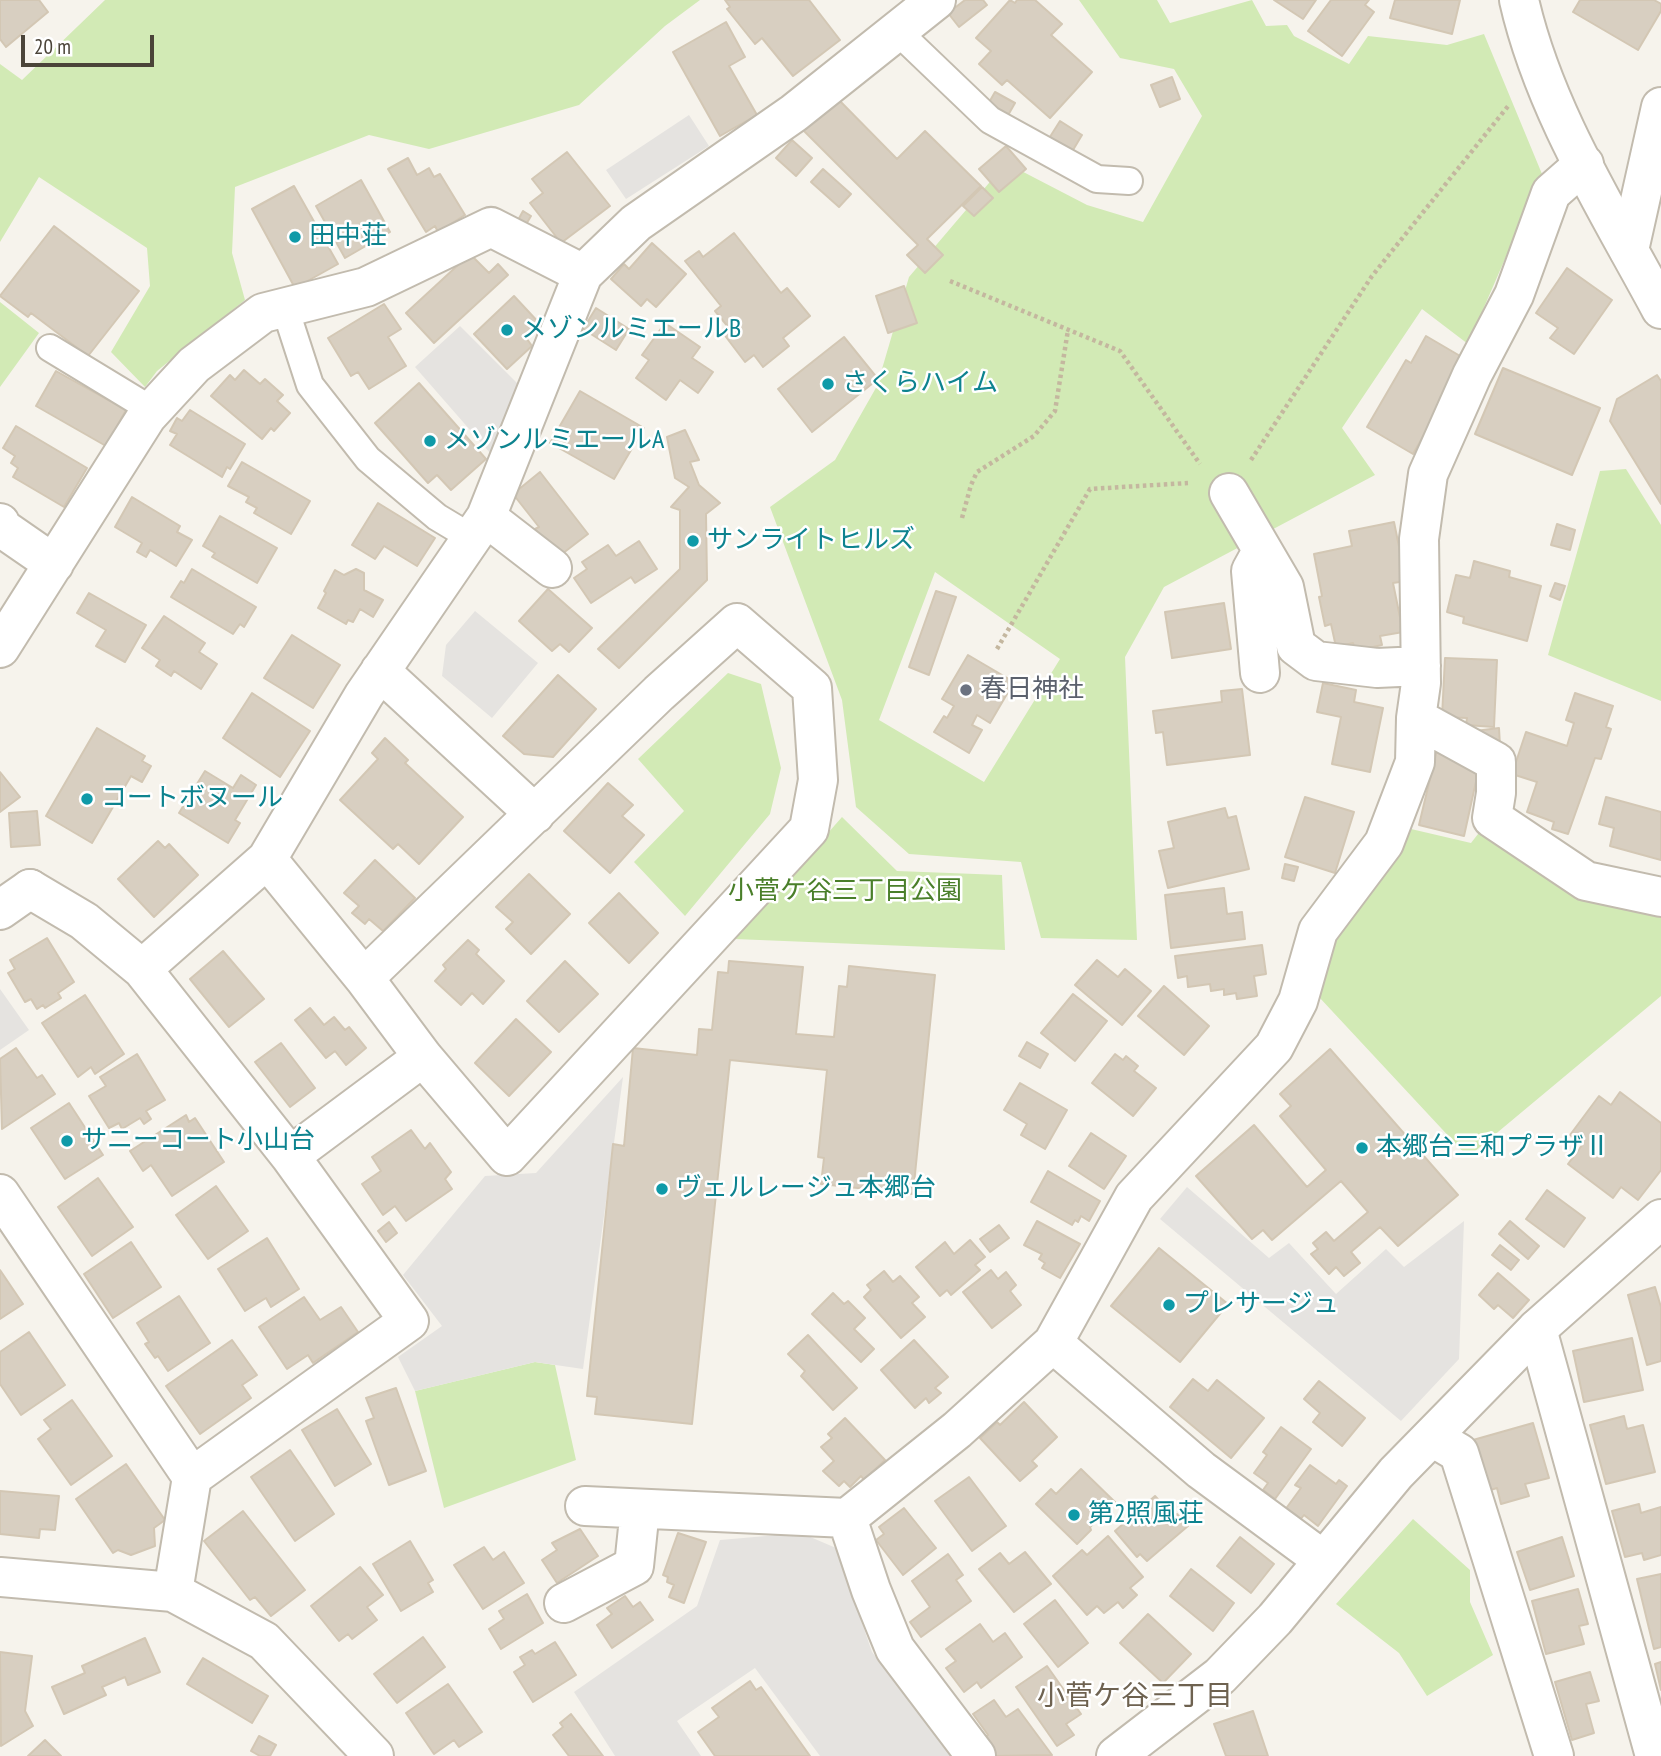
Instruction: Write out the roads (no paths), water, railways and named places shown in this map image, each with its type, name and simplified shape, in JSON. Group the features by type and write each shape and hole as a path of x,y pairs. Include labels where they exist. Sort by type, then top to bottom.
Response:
{"street":[{"path":"142,970 267,859 363,695 479,527 583,274 636,223 794,113 936,0"},
{"path":"1519,0 1526,31 1558,112 1661,309"},
{"path":"1629,250 1661,107"},
{"path":"585,1506 847,1518 957,1430 1053,1343 1134,1197 1274,1047 1298,1001 1318,931 1384,843 1415,762 1421,666 1419,539 1427,474 1472,375 1514,295 1551,193 1584,164"},
{"path":"0,648 152,410 194,365 263,313 366,287 491,227 583,274"},
{"path":"1220,490 1283,587 1296,646 1317,661 1377,668 1421,666"},
{"path":"0,523 2,528 54,564"},
{"path":"479,527 552,568"},
{"path":"1260,673 1251,570 1262,551"},
{"path":"267,859 364,978 422,1058 507,1156 809,829 818,780 813,688 737,622 659,693 364,978"},
{"path":"380,671 535,814"},
{"path":"1416,718 1496,762 1496,793 1492,818 1586,881 1661,897"},
{"path":"15,900 84,921 142,970 290,1156 409,1321 192,1477"},
{"path":"290,1156 422,1058"},
{"path":"4,1207 192,1477 173,1592"},
{"path":"1116,1756 1220,1676 1275,1619 1396,1473 1536,1329 1661,1219"},
{"path":"1536,1329 1655,1756"},
{"path":"1053,1343 1201,1470 1323,1560"},
{"path":"1432,1437 1459,1453 1555,1756"},
{"path":"564,1603 634,1566 640,1509"},
{"path":"847,1518 871,1590 895,1649 976,1756"},
{"path":"0,1577 173,1592 264,1641 374,1756"}],"lane":[{"path":"897,31 990,120 1097,179 1129,181"},
{"path":"285,308 310,385 368,459 437,517 479,527"},
{"path":"50,348 152,410"}],"place":[{"name":"田中荘","path":"295,237"},
{"name":"メゾンルミエールB","path":"507,330"},
{"name":"さくらハイム","path":"828,384"},
{"name":"メゾンルミエールA","path":"430,441"},
{"name":"サンライトヒルズ","path":"693,541"},
{"name":"春日神社","path":"966,690"},
{"name":"コートボヌール","path":"87,799"},
{"name":"サニーコート小山台","path":"67,1141"},
{"name":"本郷台三和プラザⅡ","path":"1362,1148"},
{"name":"ヴェルレージュ本郷台","path":"662,1189"},
{"name":"プレサージュ","path":"1169,1305"},
{"name":"第2照風荘","path":"1074,1515"}],"district":[{"name":"小菅ケ谷三丁目","path":"1135,1697"}],"park label":[{"name":"小菅ケ谷三丁目公園","path":"845,892"}]}
